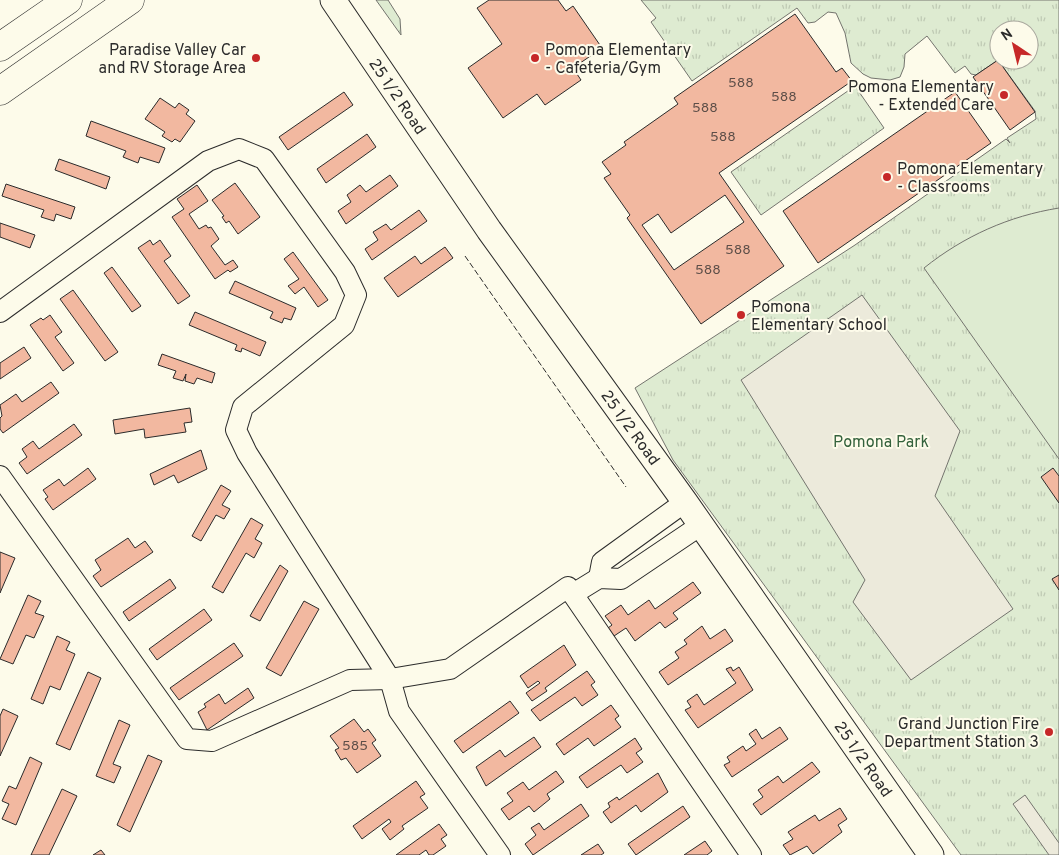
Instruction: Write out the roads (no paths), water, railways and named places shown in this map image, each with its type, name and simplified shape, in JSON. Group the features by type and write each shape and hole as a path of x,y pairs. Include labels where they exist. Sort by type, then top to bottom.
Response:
{"main road":[{"path":"0,47 68,0"},
{"path":"0,91 130,0"}],"street":[{"name":"25 1/2 Road","path":"333,0 490,230 685,502 931,855"},
{"path":"0,312 208,162 239,149 264,159 345,272 356,296 344,325 244,407 236,430 248,453 390,679 399,711 500,855"},
{"path":"0,476 187,739 212,741 350,680 390,679 450,669 568,586 751,855"},
{"path":"598,578 602,562 685,502"},
{"path":"573,594 598,578 621,579 701,526"}],"place":[{"name":"Paradise Valley Car and RV Storage Area","path":"256,58"},
{"name":"Pomona Elementary - Cafeteria/Gym","path":"535,58"},
{"name":"Pomona Elementary - Extended Care","path":"1004,95"},
{"name":"Pomona Elementary - Classrooms","path":"887,177"},
{"name":"Pomona Elementary School","path":"741,315"},
{"name":"Grand Junction Fire Department Station 3","path":"1049,732"}],"park label":[{"name":"Pomona Park","path":"881,441"}]}
